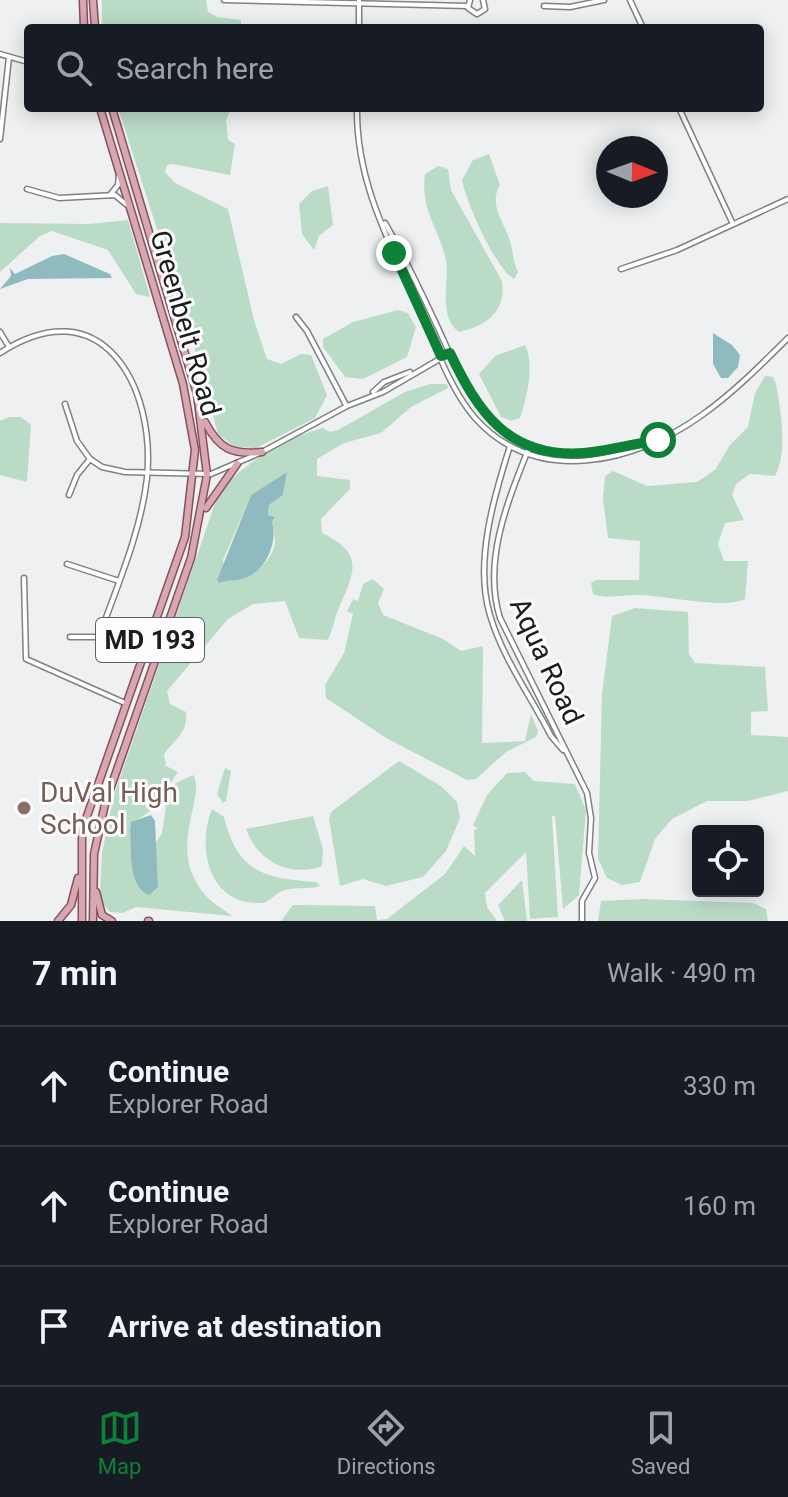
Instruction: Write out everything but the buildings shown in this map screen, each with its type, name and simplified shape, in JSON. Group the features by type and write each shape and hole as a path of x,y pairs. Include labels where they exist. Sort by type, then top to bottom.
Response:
{"main road":[{"path":"83,0 84,24"},
{"path":"93,0 95,24"},
{"name":"Greenbelt Road","path":"82,921 82,836 185,537 194,474 194,435 183,384 101,112"},
{"name":"Greenbelt Road","path":"93,921 94,854 105,804 185,576 202,514 207,475 202,418 113,112"},
{"path":"116,162 127,158"},
{"path":"202,418 214,440 229,451 262,452"},
{"path":"202,514 237,464"},
{"path":"98,783 105,804"},
{"path":"99,831 96,904 102,915 112,921"},
{"path":"58,921 74,900 82,855"}],"street":[{"path":"224,0 469,3 471,13 479,14 485,9 483,0"},
{"path":"544,6 570,7 604,0"},
{"path":"630,0 641,24"},
{"path":"359,2 359,24"},
{"path":"0,54 24,61"},
{"path":"0,139 9,57"},
{"path":"357,112 360,165 376,209 441,356 474,417 510,446 554,460 582,462 634,452 720,402 788,338"},
{"path":"681,112 732,222"},
{"path":"110,195 118,185 119,173"},
{"path":"27,189 59,198 120,197 131,211"},
{"path":"621,269 677,250 732,222 788,199"},
{"path":"376,209 409,266 475,404 514,439 530,445 580,453 658,440"},
{"path":"296,317 307,331 347,406"},
{"path":"0,353 42,333 63,330 89,336 108,346 122,362 133,387 145,438 147,473 139,518 99,637"},
{"path":"0,332 9,347"},
{"path":"65,404 77,441 90,459 111,470 207,475 237,464 347,406 388,389 450,353"},
{"name":"Aqua Road","path":"514,439 492,517 485,573 487,602 496,631 551,736 568,755"},
{"name":"Aqua Road","path":"530,445 504,517 495,564 494,591 500,618 590,803 589,853 595,878 582,901 582,921"},
{"path":"69,495 77,475 90,459"},
{"path":"67,564 119,581"},
{"path":"24,578 26,659 128,704"},
{"path":"70,637 99,637 145,654"}],"green space":[{"path":"102,0 206,0 208,12 217,17 241,20 241,24 102,24"},
{"path":"119,112 229,112 226,120 228,140 235,144 230,175 173,164 167,165 165,172 175,183 228,209 254,320 267,359 281,364 301,354 311,355 327,395 315,418 256,448 235,447 218,434 188,325"},
{"path":"489,154 500,185 496,206 518,272 514,279 490,249 462,180 473,160"},
{"path":"438,166 448,169 451,190 502,281 498,309 486,321 459,332 448,317 446,260 425,198 425,174"},
{"path":"328,186 333,225 319,236 314,250 302,234 299,204 312,191"},
{"path":"128,220 150,297 136,294 108,250 52,231 40,236 0,272 0,223 89,224"},
{"path":"398,310 408,313 416,327 407,357 363,379 345,377 323,347 323,339 353,322"},
{"path":"525,345 530,371 527,391 520,418 511,421 501,417 479,374 495,356"},
{"path":"765,376 773,377 780,407 782,444 779,466 775,476 750,474 736,484 732,495 744,520 725,523 718,544 724,561 748,561 745,599 710,603 638,595 609,597 593,594 591,583 596,580 639,580 640,541 608,538 603,499 605,476 613,471 647,486 697,482 715,470 730,445 748,427 755,393"},
{"path":"430,384 447,384 448,388 411,407 381,433 344,443 317,459 317,476 350,480 350,489 321,519 322,533 346,549 352,566 328,640 299,638 285,601 253,604 228,619 167,691 170,704 186,712 183,731 164,754 166,766 178,772 153,809 130,825 135,882 158,882 155,844 162,833 167,799 176,783 193,775 195,796 187,840 192,874 205,895 232,916 136,907 123,913 110,912 101,901 100,892 102,853 114,795 218,495 238,473 280,445 323,428 330,432 338,430 405,392","holes":["287,472 283,495 269,505 268,515 275,517 272,522 275,542 269,557 249,574 226,580 223,560 251,495"]},
{"path":"21,417 31,425 27,482 0,475 0,421"},
{"path":"373,579 384,589 378,603 383,615 443,639 461,651 483,646 482,743 525,741 531,714 538,731 536,737 506,752 476,779 467,780 386,738 326,698 325,685 344,653 353,614 347,611 353,599 358,601 363,584"},
{"path":"635,608 688,612 689,654 695,663 765,667 768,711 751,712 751,735 788,737 788,791 748,801 707,801 672,819 655,839 640,882 622,885 607,878 598,859 602,694 612,616"},
{"path":"399,761 441,786 457,802 460,818 446,851 423,877 386,886 363,879 340,886 329,819 331,812"},
{"path":"225,768 231,771 226,801 223,803 217,794"},
{"path":"525,772 534,781 575,784 586,810 579,895 563,909 555,816 552,816 558,917 530,919 526,852 485,893 487,907 497,921 281,921 293,905 375,906 377,920 387,919 445,874 464,846 475,856 474,830 478,829 473,825 487,795 507,773"},
{"path":"212,809 224,817 237,850 256,869 282,878 316,882 320,886 279,892 261,903 243,901 229,895 218,885 207,857 207,824"},
{"path":"313,816 323,849 322,866 310,869 298,870 276,864 258,850 246,829"},
{"path":"522,880 527,921 505,921 498,905"},
{"path":"644,899 753,903 766,909 768,921 598,921 601,901"}],"water":[{"path":"64,254 110,274 112,278 28,279 0,289 11,276 10,268 15,274 52,256"},
{"path":"713,333 732,345 740,355 738,367 728,378 721,378 713,364"},
{"path":"287,472 283,495 269,505 268,515 275,517 272,522 273,541 266,559 246,578 219,583 217,580 251,495"},
{"path":"151,815 155,821 158,887 149,895 137,884 134,876 130,829 131,822"}],"place":[{"name":"DuVal High School","path":"24,808"}],"route":[{"path":"394,253 441,356 450,353 475,404 501,430 514,439 536,447 567,453 594,452 658,440"}]}
